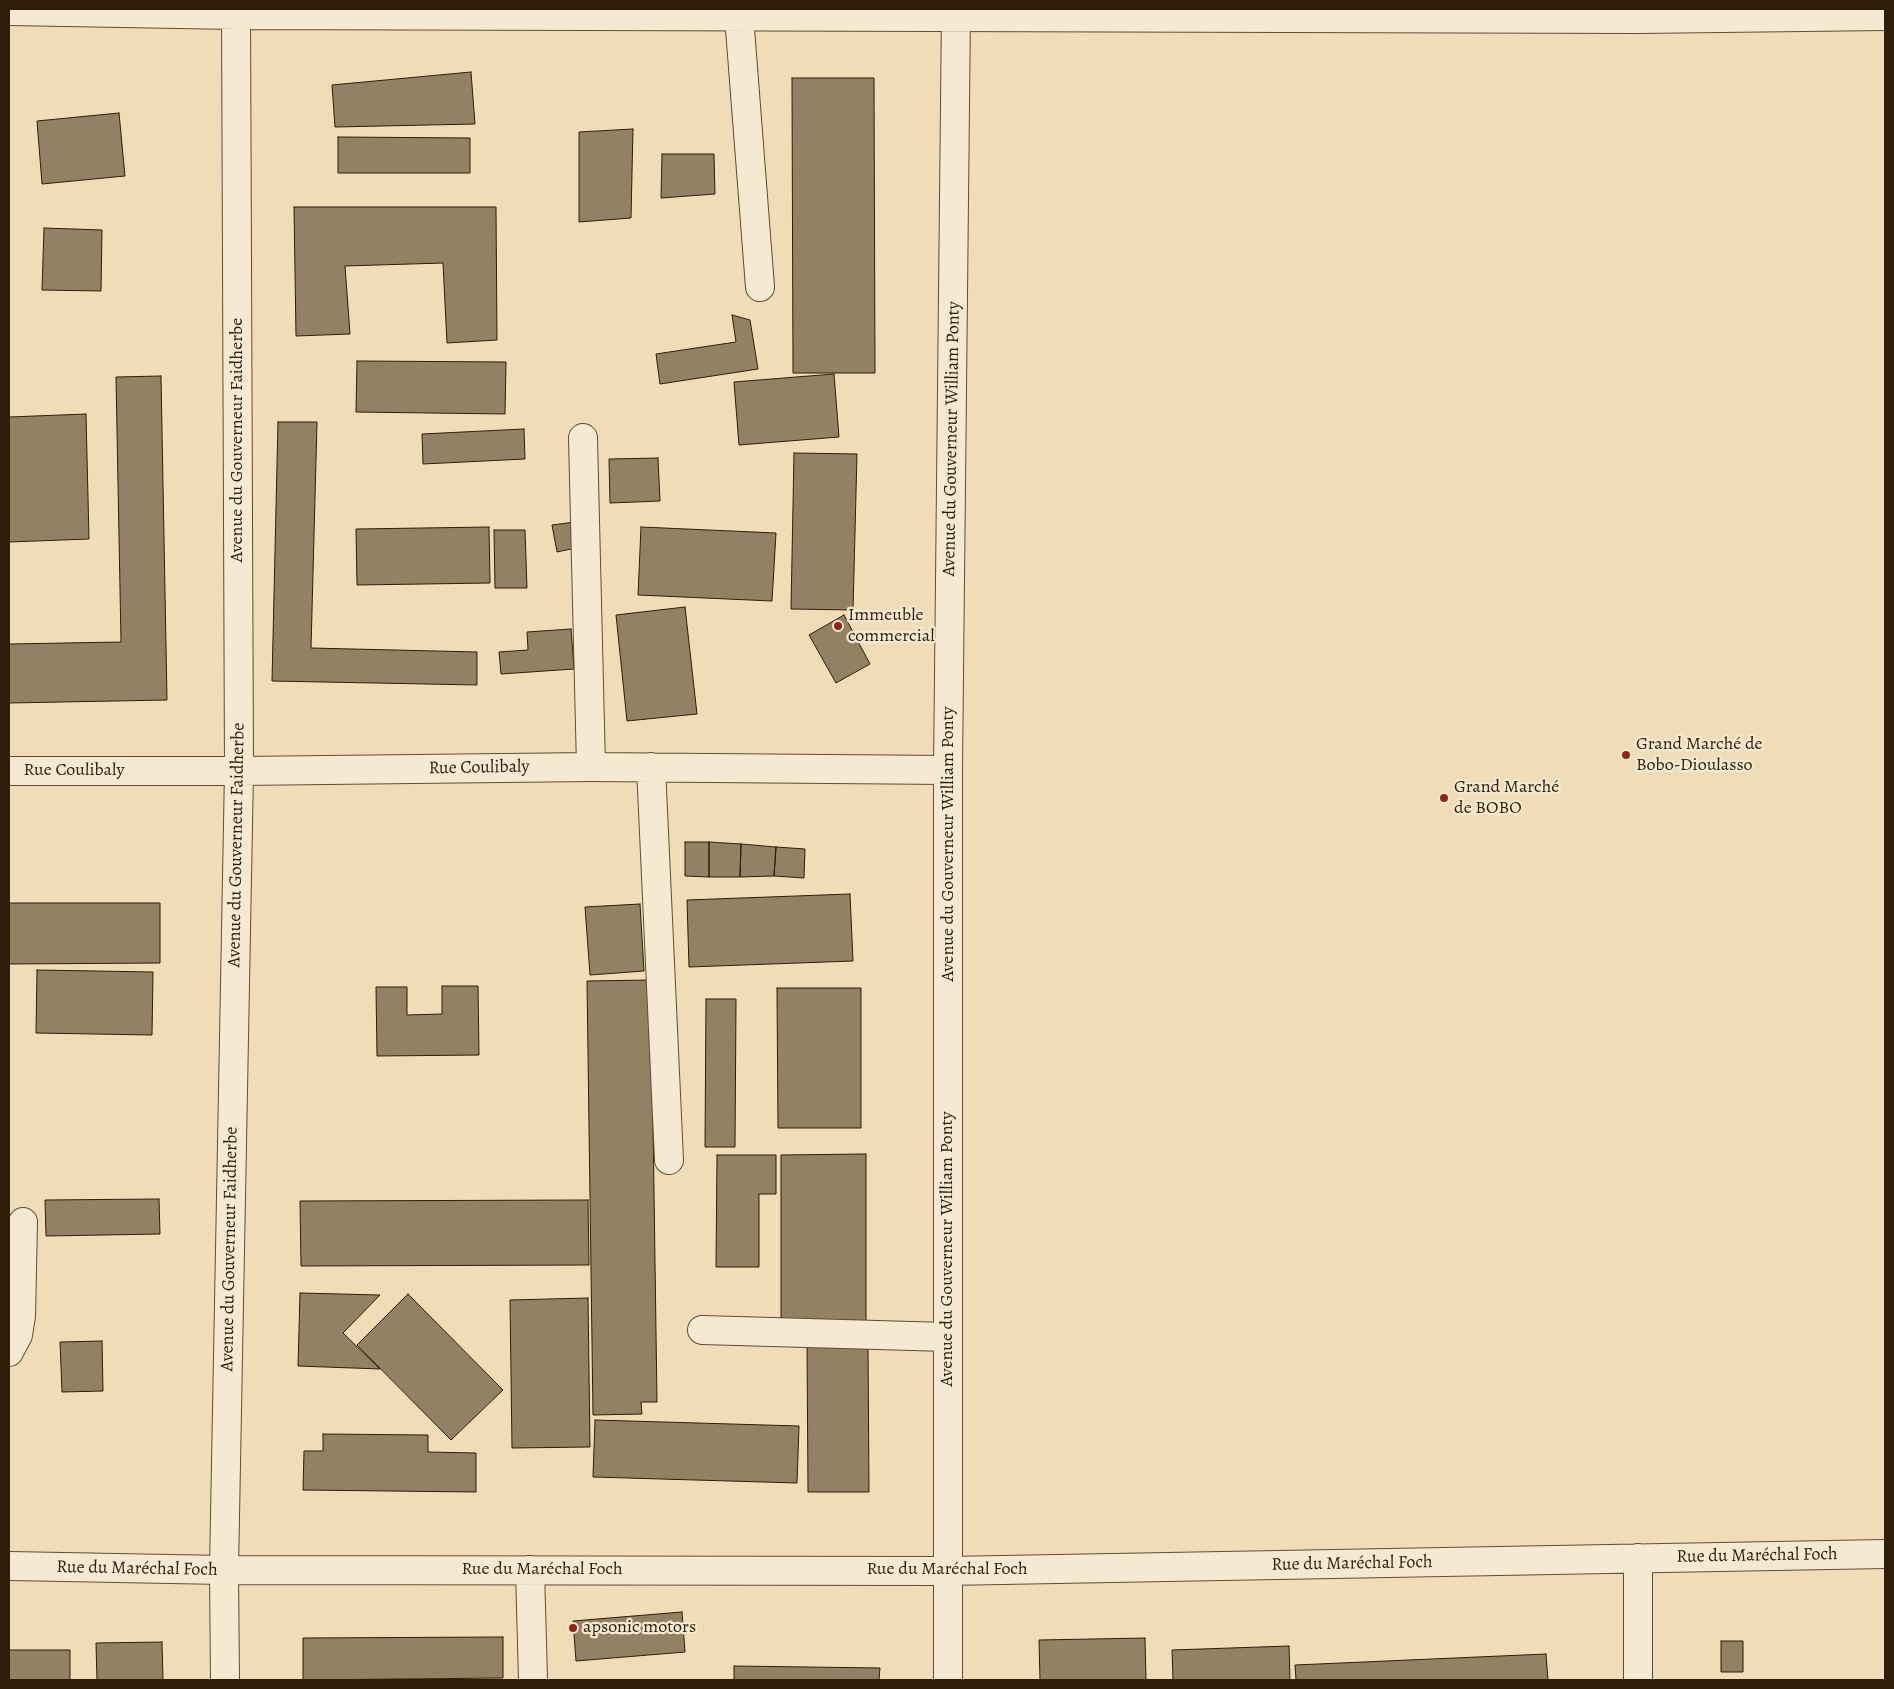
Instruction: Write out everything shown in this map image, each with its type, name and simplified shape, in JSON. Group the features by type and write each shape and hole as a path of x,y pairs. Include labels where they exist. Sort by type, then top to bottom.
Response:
{"street":[{"path":"9,11 739,16 956,13 1883,14"},
{"name":"Avenue du Gouverneur Faidherbe","path":"225,1680 224,1570 239,771 236,12"},
{"name":"Avenue du Gouverneur William Ponty","path":"948,1680 948,770 956,13"},
{"path":"739,16 760,287"},
{"path":"583,438 591,767"},
{"name":"Rue Coulibaly","path":"9,771 239,771 591,767 948,770"},
{"path":"651,767 670,1160"},
{"path":"9,1352 18,1335 21,1316 23,1222"},
{"path":"702,1330 948,1337"},
{"name":"Rue du Maréchal Foch","path":"9,1566 224,1570 947,1571 1885,1554"},
{"path":"1638,1558 1638,1680"},
{"path":"530,1570 533,1680"}],"building":[{"path":"471,72 475,124 335,127 332,85"},
{"path":"792,78 874,78 875,373 793,373"},
{"path":"119,113 125,176 42,184 37,121"},
{"path":"633,129 631,218 579,222 579,132"},
{"path":"338,137 470,138 470,173 338,173"},
{"path":"662,154 714,154 715,194 661,198"},
{"path":"294,207 496,207 497,340 447,343 443,263 345,266 350,334 296,336"},
{"path":"44,228 102,230 101,291 42,290"},
{"path":"732,315 750,320 758,369 660,384 656,354 736,342"},
{"path":"357,361 506,362 505,414 356,412"},
{"path":"834,374 839,437 739,445 734,382"},
{"path":"161,376 167,700 9,703 9,644 121,642 116,377"},
{"path":"86,414 89,539 9,542 9,417"},
{"path":"278,422 317,422 311,648 477,652 477,685 272,681"},
{"path":"524,429 525,459 423,464 422,434"},
{"path":"794,453 857,454 853,610 791,609"},
{"path":"658,458 660,501 610,503 609,459"},
{"path":"575,522 580,547 557,552 552,525"},
{"path":"489,527 490,583 357,585 356,529"},
{"path":"641,527 776,533 772,601 638,595"},
{"path":"494,530 525,530 527,588 495,588"},
{"path":"685,607 697,714 627,721 616,615"},
{"path":"844,615 870,664 836,683 809,635"},
{"path":"571,629 574,669 501,674 499,652 528,650 527,632"},
{"path":"685,842 709,842 709,877 685,876"},
{"path":"709,842 741,844 740,877 709,877"},
{"path":"741,844 776,847 774,876 740,877"},
{"path":"776,847 805,849 804,878 774,876"},
{"path":"850,894 853,961 689,967 687,900"},
{"path":"9,903 160,903 160,963 9,964"},
{"path":"640,904 644,971 590,975 585,907"},
{"path":"37,970 153,972 152,1035 36,1033"},
{"path":"651,980 657,1402 641,1402 642,1414 593,1415 587,981"},
{"path":"442,986 478,986 479,1055 377,1056 376,987 407,987 407,1015 442,1014"},
{"path":"777,988 861,988 861,1128 778,1128"},
{"path":"706,999 736,999 735,1147 705,1147"},
{"path":"866,1154 866,1324 781,1325 781,1155"},
{"path":"717,1155 776,1155 776,1194 759,1194 759,1267 716,1267"},
{"path":"159,1199 160,1234 46,1236 45,1200"},
{"path":"588,1200 589,1265 301,1266 300,1201"},
{"path":"300,1293 380,1295 343,1333 380,1369 298,1366"},
{"path":"408,1294 503,1390 451,1440 357,1345"},
{"path":"588,1298 590,1447 512,1448 510,1300"},
{"path":"102,1341 103,1391 62,1392 60,1342"},
{"path":"868,1342 869,1492 808,1492 807,1343"},
{"path":"595,1420 799,1426 797,1483 593,1477"},
{"path":"323,1434 428,1435 428,1452 476,1453 476,1492 303,1490 304,1451 323,1451"},
{"path":"682,1612 685,1652 576,1661 573,1621"},
{"path":"503,1637 503,1678 303,1680 303,1638"},
{"path":"1145,1638 1146,1680 1040,1680 1039,1640"},
{"path":"1721,1641 1743,1641 1743,1672 1721,1672"},
{"path":"162,1642 163,1680 97,1680 96,1643"},
{"path":"1289,1646 1290,1680 1173,1680 1172,1650"},
{"path":"9,1650 70,1650 70,1680 9,1680"},
{"path":"1546,1654 1548,1680 1296,1680 1295,1665"},
{"path":"734,1666 880,1668 879,1680 734,1680"}],"place":[{"name":"Immeuble commercial","path":"838,626"},
{"name":"Grand Marché de Bobo-Dioulasso","path":"1626,755"},
{"name":"Grand Marché de BOBO","path":"1444,798"},
{"name":"apsonic motors","path":"573,1628"}]}
